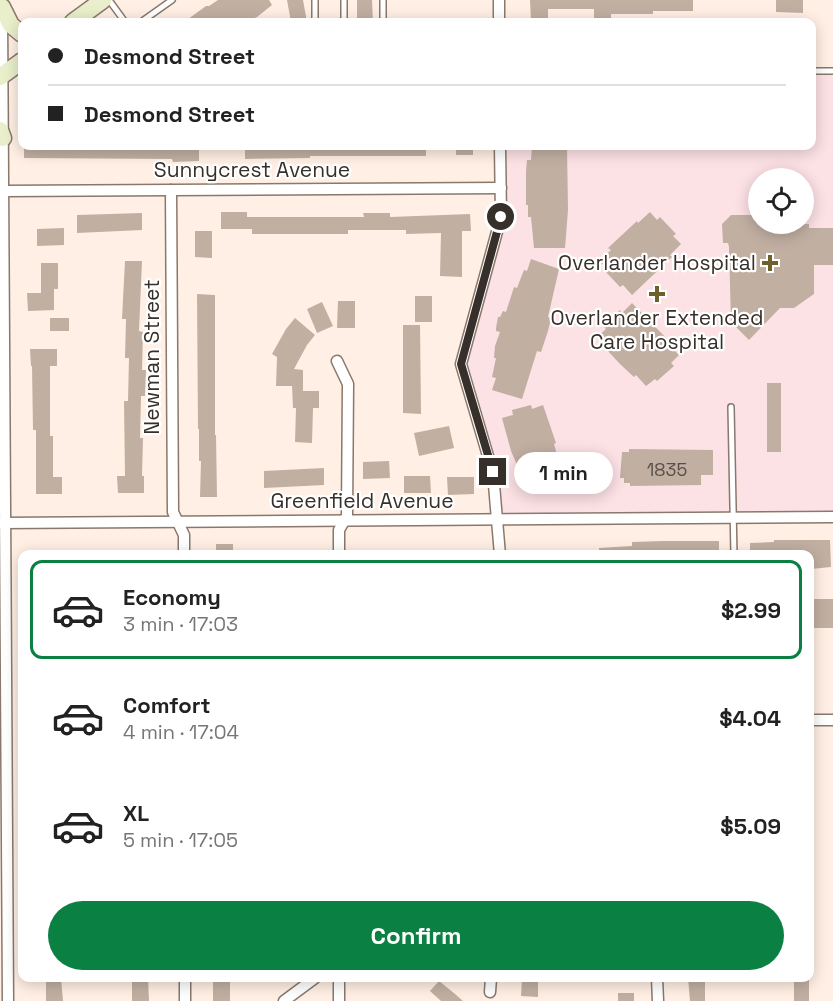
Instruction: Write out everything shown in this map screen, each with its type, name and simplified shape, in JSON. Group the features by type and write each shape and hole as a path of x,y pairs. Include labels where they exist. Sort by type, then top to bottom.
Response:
{"main road":[{"path":"78,18 103,0"},
{"path":"2,3 11,24 18,30"},
{"path":"1,76 18,64"}],"street":[{"path":"499,0 499,18"},
{"path":"2,3 3,523 8,1001"},
{"path":"500,150 501,217 461,364 493,472 500,550"},
{"name":"Sunnycrest Avenue","path":"4,191 501,188"},
{"name":"Newman Street","path":"171,190 172,512 184,535 184,550"},
{"path":"337,361 348,384 347,516 339,530 339,550"},
{"name":"Greenfield Avenue","path":"3,523 833,517"},
{"path":"814,720 833,720"},
{"path":"184,982 185,1001"},
{"path":"284,1001 310,982"},
{"path":"339,982 339,1001"},
{"path":"490,992 491,982"},
{"path":"657,982 658,1001"}],"lane":[{"path":"109,0 122,18"},
{"path":"147,18 172,0"},
{"path":"315,0 315,18"},
{"path":"344,0 344,18"},
{"path":"382,0 383,18"},
{"path":"816,71 833,71"},
{"path":"731,407 734,550"}],"shaded area":[{"name":"Overlander Extended Care Hospital","path":"816,74 833,74 833,518 497,520 493,473 461,364 501,217 500,150 816,150"}],"building":[{"path":"218,0 269,0 272,5 255,18 190,18"},
{"path":"287,0 303,0 306,18 290,18"},
{"path":"357,0 372,0 373,18 357,18"},
{"path":"530,0 693,0 693,11 653,11 653,14 611,14 611,18 594,18 594,9 548,9 548,18 531,18"},
{"path":"776,0 803,0 803,13 776,12"},
{"path":"24,150 199,150 199,161 24,158"},
{"path":"245,150 426,150 426,156 310,156 310,158 245,159"},
{"path":"456,150 473,150 473,155 456,155"},
{"path":"532,150 567,150 568,210 565,248 534,248 531,217 528,217 528,205 526,205 527,160 531,160"},
{"path":"221,212 247,212 247,217 364,217 363,213 390,213 390,217 470,214 471,231 462,231 462,277 440,276 441,233 406,234 406,230 348,230 348,234 252,234 252,229 221,229"},
{"path":"650,212 657,220 660,217 676,234 673,236 681,244 670,255 672,257 632,295 623,285 620,287 599,261 611,250 608,248"},
{"path":"142,213 142,230 77,233 77,215"},
{"name":"Overlander Hospital","path":"731,215 748,215 748,234 814,234 814,228 833,228 833,265 814,265 814,294 794,308 780,308 749,340 731,322 729,247 728,243 723,243 722,224"},
{"path":"64,228 64,245 37,246 37,229"},
{"path":"195,231 212,231 212,258 195,257"},
{"path":"531,259 559,269 548,317 551,318 548,331 541,352 537,351 522,399 492,390 496,378 492,377 496,358 494,358 495,346 500,332 496,331 498,317 503,311 506,312 514,287 517,288"},
{"path":"125,261 142,261 139,331 143,332 142,370 146,370 145,396 141,396 140,438 143,438 144,493 118,493 117,476 125,476 124,401 128,401 129,358 125,358 126,319 122,319"},
{"path":"41,263 58,263 58,289 54,289 54,310 28,311 27,293 41,293"},
{"path":"197,294 215,295 217,497 200,497"},
{"path":"415,296 432,296 432,322 415,322"},
{"path":"338,301 355,301 355,328 337,328"},
{"path":"322,302 333,326 317,333 307,309"},
{"path":"632,303 670,342 668,344 679,355 671,363 674,366 657,381 655,379 646,386 636,375 634,377 621,365 606,349 609,347 598,336 606,329 603,326 620,310 622,313"},
{"path":"50,318 69,318 69,331 50,331"},
{"path":"295,318 315,335 294,369 303,370 303,391 319,391 319,408 313,408 312,443 295,442 296,408 293,408 292,386 276,386 277,357 272,354"},
{"path":"403,325 420,325 421,414 403,413"},
{"path":"30,349 57,349 57,366 50,366 50,436 53,436 53,477 62,477 62,494 36,494 36,430 33,430"},
{"path":"767,383 781,383 781,452 767,452"},
{"path":"531,405 532,409 543,405 556,443 554,444 559,462 521,474 511,451 502,418 513,415 512,410"},
{"path":"449,426 454,448 419,456 414,433"},
{"path":"629,449 713,450 713,475 701,475 701,485 630,486 630,483 624,483 624,478 620,478 622,452 629,452"},
{"path":"389,461 390,478 363,479 363,462"},
{"path":"324,468 324,485 264,488 264,471"},
{"path":"404,476 430,476 431,493 404,493"},
{"path":"447,477 474,477 474,494 448,495"},
{"path":"774,540 830,540 831,567 814,569 814,550 750,550 750,543 774,542"},
{"path":"719,541 719,550 599,550 599,548 632,546 632,542"},
{"path":"216,544 233,544 233,550 216,550"},
{"path":"814,599 833,599 833,628 814,628"},
{"path":"46,982 61,982 63,1001 46,1001"},
{"path":"132,982 148,982 149,1001 132,1001"},
{"path":"213,982 230,982 230,1001 213,1001"},
{"path":"440,982 463,1001 441,1001 430,991"},
{"path":"522,982 538,982 538,997 521,996"},
{"path":"688,982 705,982 705,1001 690,1001"},
{"path":"794,982 809,982 809,1001 794,1001"},
{"path":"618,993 634,993 634,1001 618,1001"}],"place":[{"name":"Overlander Hospital","path":"770,263"},
{"name":"Overlander Extended Care Hospital","path":"657,294"}],"route":[{"path":"493,472 461,364 501,217"}]}
